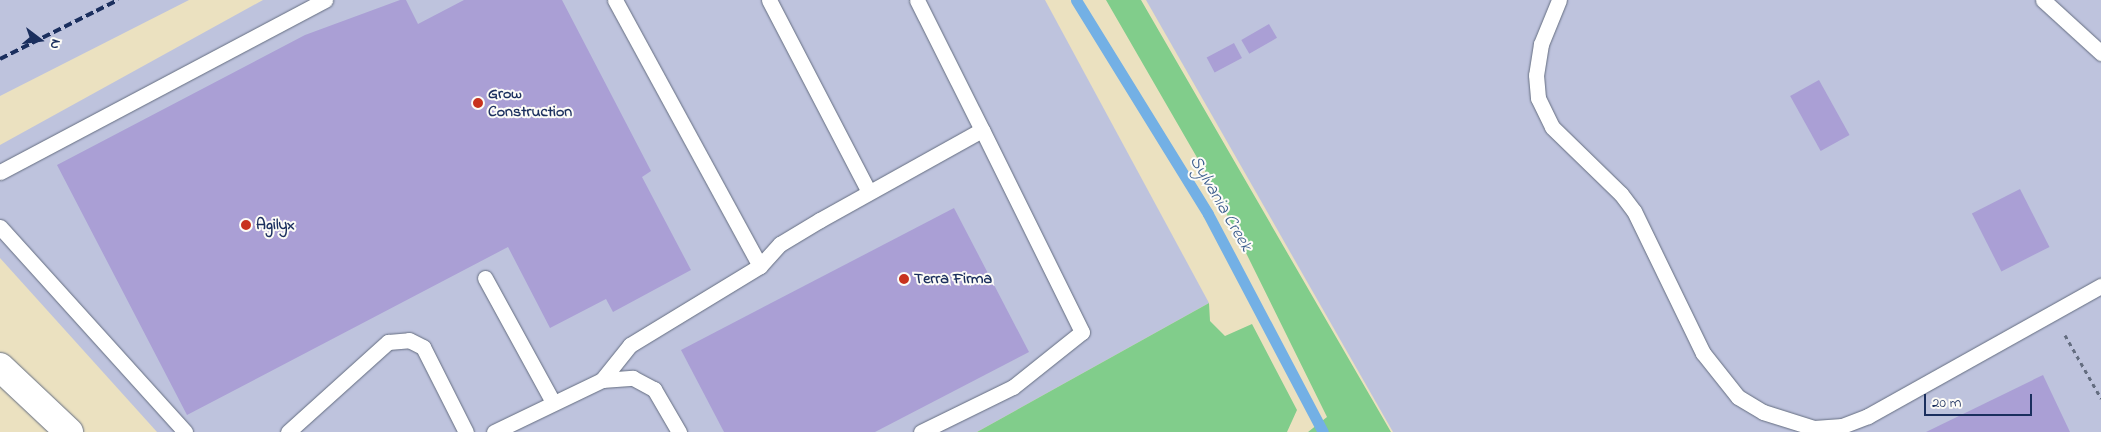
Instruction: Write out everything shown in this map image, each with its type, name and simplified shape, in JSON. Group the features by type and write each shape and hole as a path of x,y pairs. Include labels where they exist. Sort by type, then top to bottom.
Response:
{"street":[{"path":"2,367 69,432"}],"lane":[{"path":"0,172 325,0"},
{"path":"615,0 760,266"},
{"path":"769,0 869,192"},
{"path":"917,0 1082,332 1013,387 921,432"},
{"path":"1560,0 1541,44 1536,76 1538,98 1552,127 1621,194 1634,211 1703,353 1738,397 1763,412 1814,428 1842,426 1868,416 2101,286"},
{"path":"2043,0 2101,53"},
{"path":"602,380 630,345 760,266 780,244 869,192 982,130"},
{"path":"0,228 185,432"},
{"path":"485,278 554,402"},
{"path":"288,432 388,342 409,340 423,347 466,432"},
{"path":"494,432 602,380 633,378 654,389 679,432"}],"path":[{"path":"2052,313 2101,398"}],"shaded area":[{"path":"0,0 189,0 0,96"},
{"path":"263,0 1045,0 1209,303 977,432 157,432 0,258 0,145"},
{"path":"1146,0 2101,0 2101,432 1393,432"}],"green space":[{"path":"1106,0 1141,0 1391,432 1308,432 1327,417 1210,180"},
{"path":"1209,303 1210,321 1225,336 1252,324 1297,410 1287,432 977,432"}],"building":[{"path":"400,0 406,0 418,24 464,0 562,0 651,171 642,177 691,270 613,312 606,299 550,328 508,247 187,415 57,165 305,35"},
{"path":"1269,24 1277,38 1249,54 1241,40"},
{"path":"1234,43 1242,58 1215,73 1207,58"},
{"path":"1819,80 1850,135 1821,151 1790,96"},
{"path":"2020,189 2050,247 2001,271 1972,214"},
{"name":"Terra Firma","path":"954,208 1029,352 875,432 724,432 681,350"},
{"path":"2043,375 2070,432 1926,432"}],"waterway":[{"name":"Sylvania Creek","path":"1076,0 1208,214 1323,432"}],"railway":[{"path":"0,59 118,0"}],"place":[{"name":"Grow Construction","path":"478,103"},
{"name":"Agilyx","path":"246,225"},
{"name":"Terra Firma","path":"904,279"}]}
